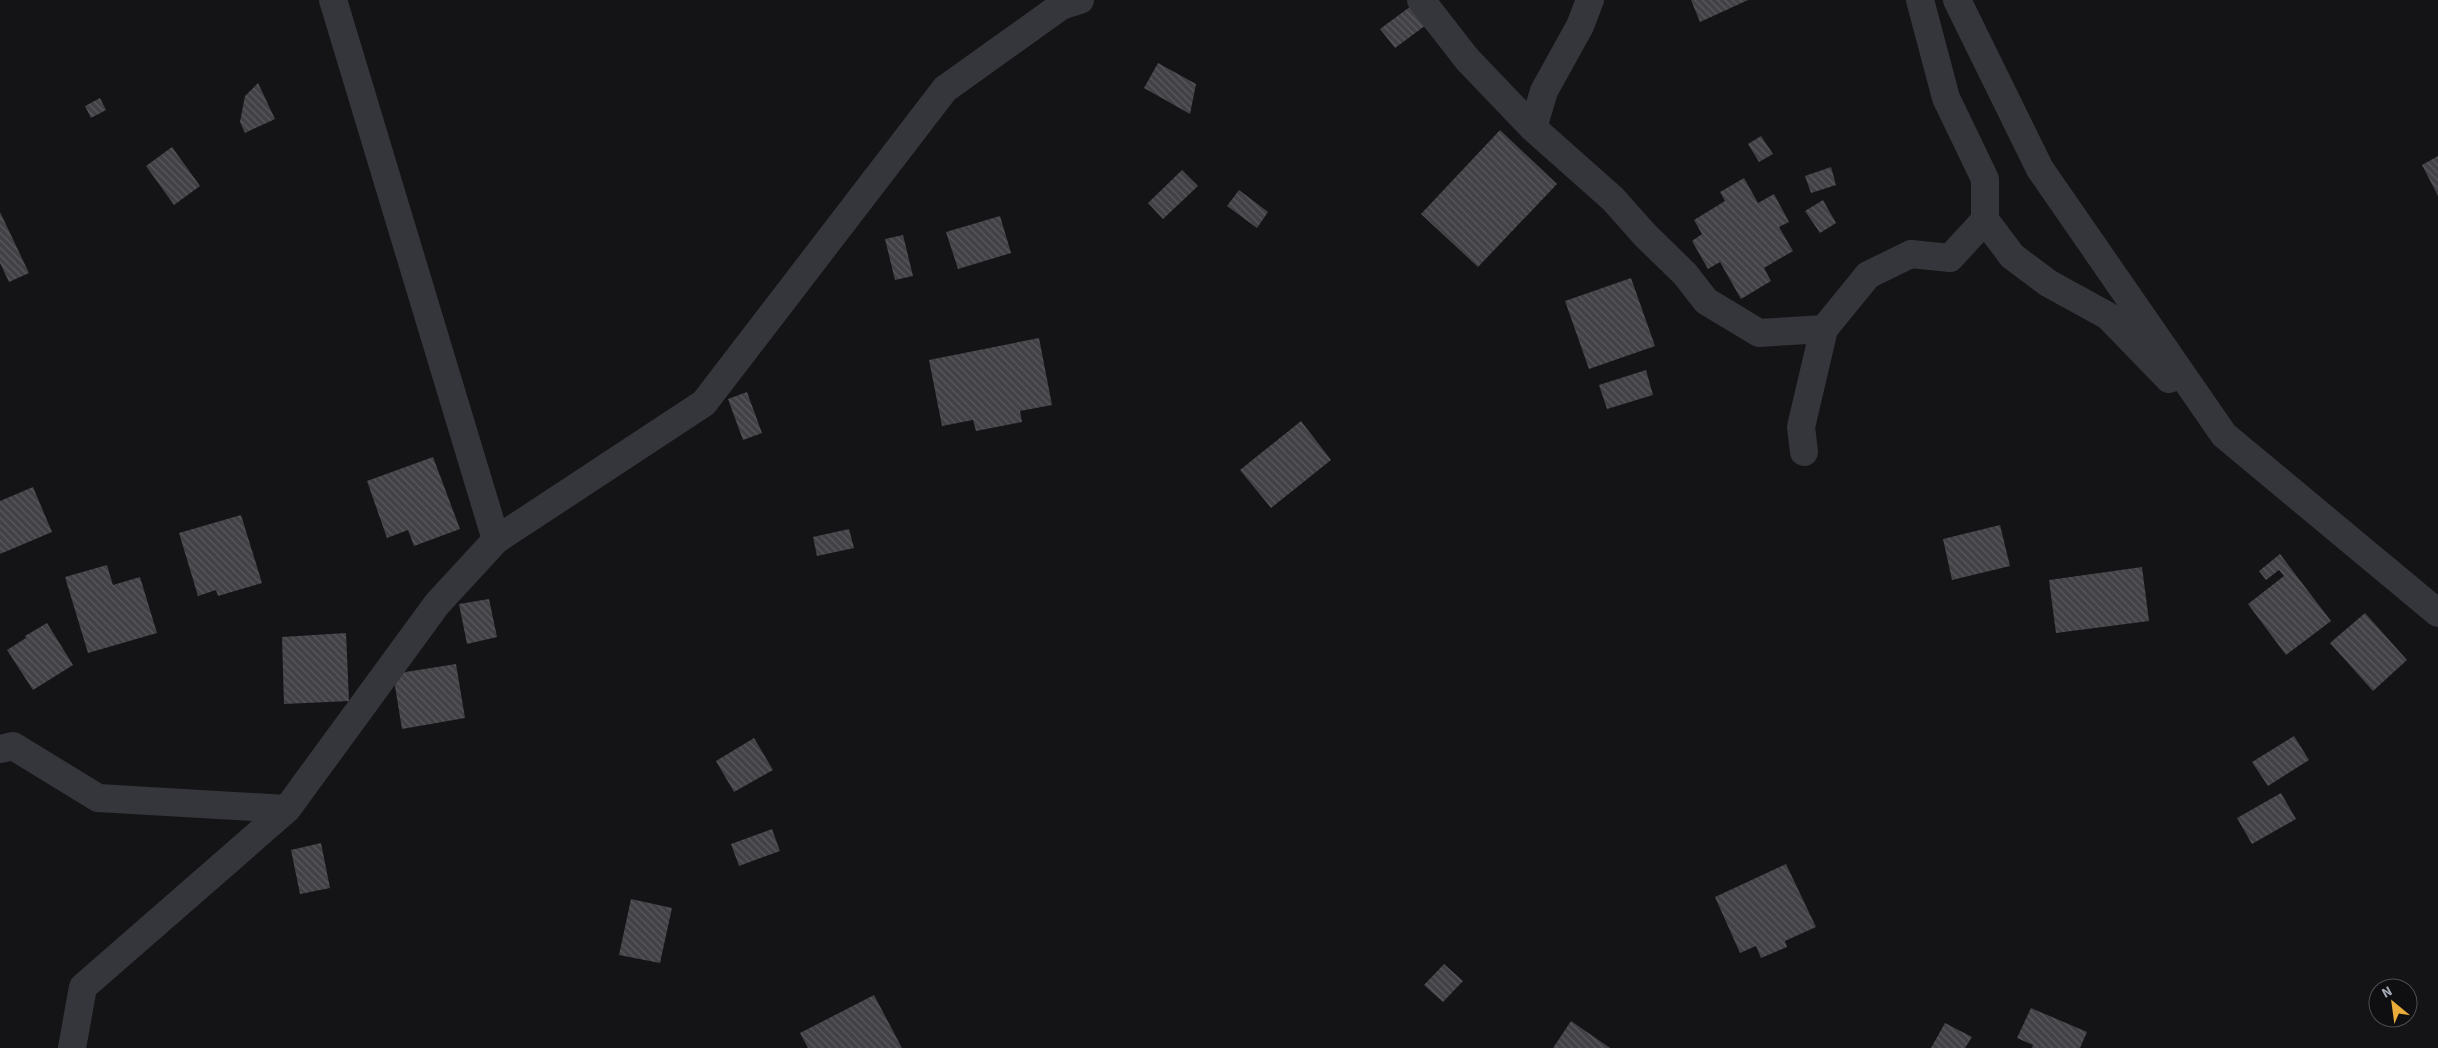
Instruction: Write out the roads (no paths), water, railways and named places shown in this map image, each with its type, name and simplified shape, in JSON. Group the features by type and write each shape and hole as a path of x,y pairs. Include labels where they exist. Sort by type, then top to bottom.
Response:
{"street":[{"path":"333,0 496,540"},
{"path":"72,1048 84,987 287,809 437,604 496,540 704,402 945,89 1062,6 1080,0"},
{"path":"1421,0 1467,59 1533,128 1612,198 1645,235 1685,274 1706,301 1759,333 1824,329"},
{"path":"1533,128 1544,91 1580,26 1590,0"},
{"path":"1920,0 1946,98 1985,179 1985,220 2012,256 2048,283 2108,316 2224,435 2438,612"},
{"path":"1956,0 2040,169 2224,435"},
{"path":"1804,452 1801,427 1824,329 1868,275 1911,254 1950,258 1985,220"},
{"path":"0,749 13,746 98,798 287,809"}]}
